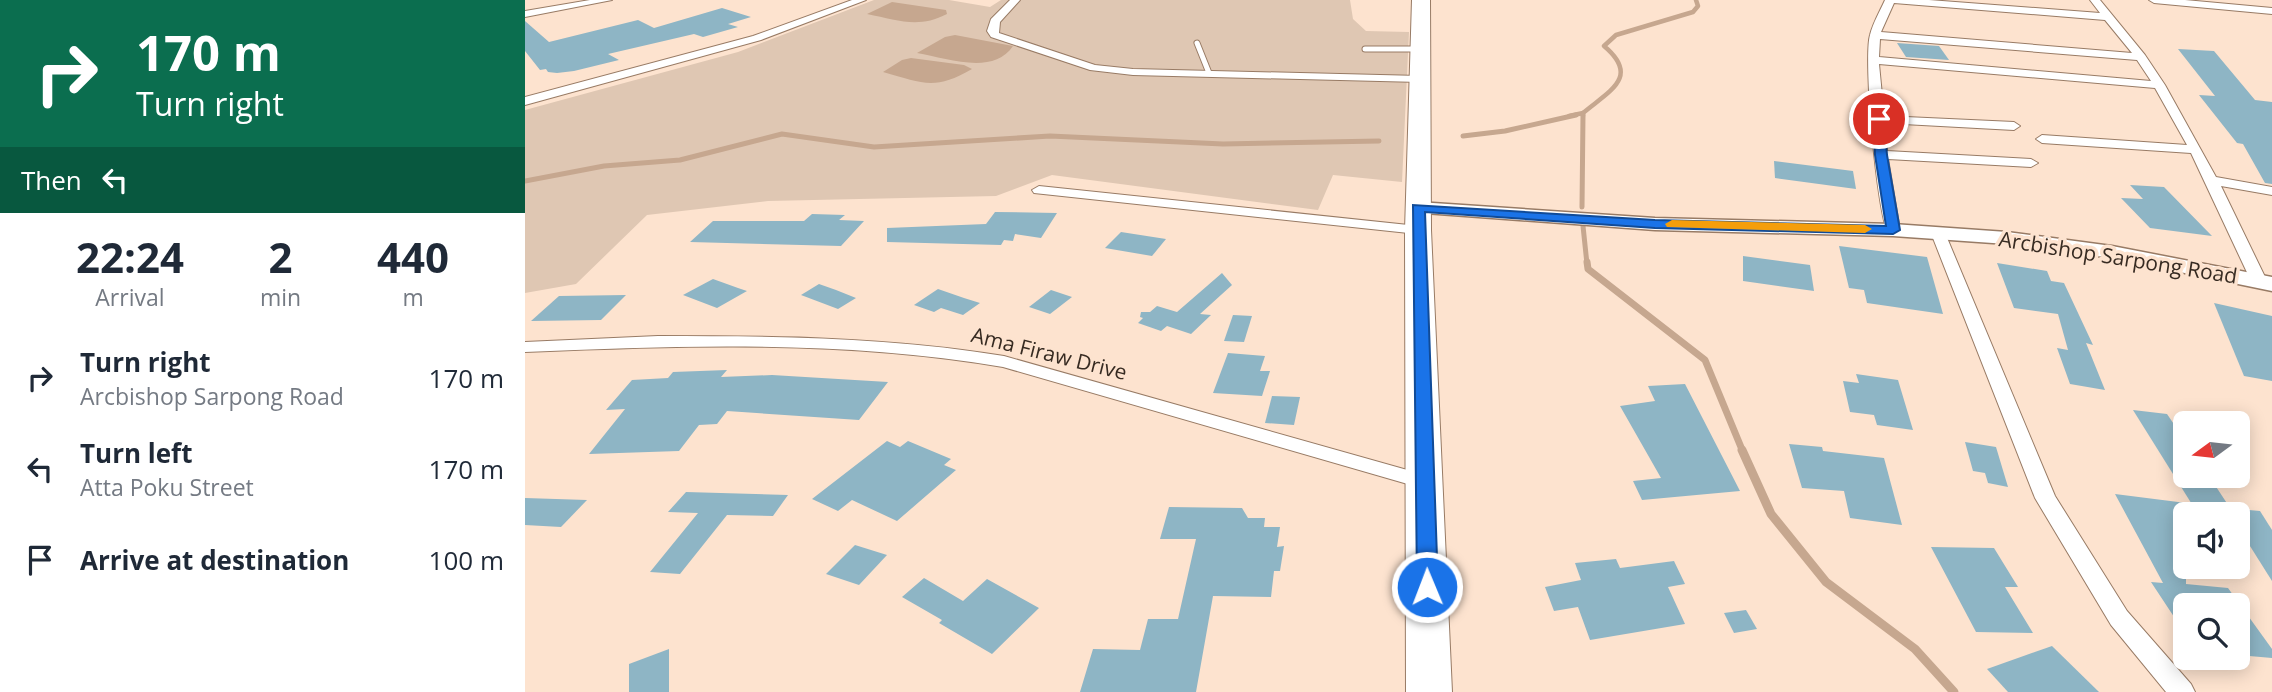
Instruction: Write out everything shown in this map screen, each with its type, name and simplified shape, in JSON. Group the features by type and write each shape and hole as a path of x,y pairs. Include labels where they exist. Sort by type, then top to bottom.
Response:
{"highway":[{"path":"1421,0 1418,219 1429,692"}],"street":[{"path":"525,14 607,0"},
{"path":"525,101 731,46 807,22 861,0"},
{"path":"1015,0 995,21 992,31 1011,42 1094,68 1209,74 1419,64"},
{"path":"1893,230 1881,155 1873,60 1875,35 1892,0 2107,17"},
{"path":"2095,0 2141,57 2159,85 2266,283"},
{"path":"2154,0 2272,11"},
{"path":"2253,9 2272,27"},
{"path":"1875,35 2141,57"},
{"path":"1873,60 1981,66 2064,77 2159,85"},
{"path":"1879,119 2014,126"},
{"path":"2042,139 2193,149"},
{"path":"1881,155 2031,163"},
{"path":"2210,180 2272,191"},
{"path":"1039,190 1418,219"},
{"name":"Arcbishop Sarpong Road","path":"1418,219 1938,233 2032,241 2112,252 2266,283"},
{"path":"1938,233 2045,498 2119,618 2182,692"},
{"name":"Ama Firaw Drive","path":"525,347 658,341 806,342 951,353 1004,362 1425,482"}],"lane":[{"path":"1197,43 1209,74"},
{"path":"1365,49 1419,64"}],"shaded area":[{"path":"874,0 949,0 990,7 1001,0 1350,0 1353,19 1366,31 1409,32 1402,182 1333,175 1318,210 1052,175 996,196 768,201 647,215 576,284 525,293 525,110 738,52"},
{"path":"892,2 946,10 947,14 937,19 917,22 867,14"},
{"path":"955,35 1013,46 1004,55 982,63 955,61 917,53 945,37"},
{"path":"911,58 964,65 972,69 938,83 919,82 883,72 902,60"}],"building":[{"path":"722,8 751,17 728,24 738,27 703,37 694,34 608,54 619,60 574,71 557,73 540,70 525,51 525,21 549,42 638,20 654,28"},
{"path":"1897,43 1939,46 1949,60 1906,57"},
{"path":"2178,49 2214,51 2255,100 2272,102 2272,184 2265,183 2243,144 2237,143 2199,95 2215,96"},
{"path":"1774,161 1853,171 1856,189 1775,178"},
{"path":"2130,185 2164,187 2212,236 2150,228 2121,198 2143,199"},
{"path":"995,212 1057,213 1041,238 1015,234 1013,241 1004,240 1001,245 887,242 887,228 986,224"},
{"path":"812,214 845,215 839,220 864,221 841,246 690,242 713,221 804,221"},
{"path":"1121,232 1166,239 1152,256 1105,248"},
{"path":"1839,246 1927,257 1943,314 1867,303 1864,290 1849,288"},
{"path":"1743,256 1810,265 1814,291 1743,281"},
{"path":"1997,263 2047,271 2051,281 2064,283 2093,345 2086,343 2105,390 2070,384 2057,348 2068,350 2058,314 2014,308"},
{"path":"1222,273 1232,285 1200,314 1211,315 1191,334 1167,326 1161,331 1138,323 1143,318 1140,317 1141,312 1150,312 1157,306 1177,312"},
{"path":"713,279 747,291 717,308 683,295"},
{"path":"819,284 856,298 838,309 801,295"},
{"path":"938,289 980,303 963,315 941,308 934,312 914,305"},
{"path":"1051,290 1072,297 1050,314 1029,307"},
{"path":"626,295 601,320 531,321 559,296"},
{"path":"2214,303 2272,316 2272,381 2244,376"},
{"path":"1233,315 1252,316 1244,342 1224,341"},
{"path":"1228,353 1265,356 1260,371 1270,371 1262,396 1213,393"},
{"path":"727,370 721,377 772,375 888,382 859,420 727,411 717,424 699,425 679,451 589,454 625,409 606,410 632,380 668,378 673,372"},
{"path":"1856,374 1898,380 1913,430 1877,425 1874,415 1850,412 1843,381 1859,383"},
{"path":"1685,384 1740,491 1642,500 1633,481 1661,478 1620,406 1655,401 1648,386"},
{"path":"1272,396 1300,397 1294,425 1265,423"},
{"path":"2133,410 2167,414 2173,423 2173,474"},
{"path":"887,441 900,447 908,441 951,459 944,465 956,470 897,521 852,500 838,511 812,499"},
{"path":"1965,442 1996,447 2008,487 1988,483 1985,473 1973,471"},
{"path":"1789,444 1884,458 1902,525 1850,518 1844,491 1802,488"},
{"path":"2182,488 2217,488 2226,502 2190,502"},
{"path":"686,492 788,495 773,516 727,515 680,574 650,572 698,513 668,512"},
{"path":"2115,494 2178,502 2173,502 2173,579 2186,579 2186,584 2228,588 2232,593 2173,593 2173,615 2151,582 2163,583"},
{"path":"525,498 587,500 561,527 525,525"},
{"path":"1169,507 1242,508 1248,518 1265,518 1264,527 1280,527 1277,547 1284,546 1280,571 1274,571 1271,597 1213,596 1196,692 1080,692 1093,649 1140,650 1148,619 1178,619 1196,539 1160,539"},
{"path":"2250,510 2260,511 2272,530 2272,581 2250,546"},
{"path":"855,545 887,555 859,585 826,574"},
{"path":"1931,547 1994,548 2018,587 2005,587 2033,633 1976,632"},
{"path":"1616,559 1620,568 1674,561 1685,584 1668,587 1685,624 1590,640 1578,607 1554,611 1545,587 1581,580 1575,563"},
{"path":"924,578 963,601 987,579 1039,608 992,654 939,623 942,620 902,597"},
{"path":"1746,610 1757,629 1734,633 1724,613"},
{"path":"2250,618 2272,649 2272,658 2250,656"},
{"path":"2052,646 2099,692 2008,692 1987,669"},
{"path":"669,649 669,692 629,692 629,664"}],"waterway":[{"path":"1583,113 1611,90 1620,75 1620,66 1604,46 1616,35 1693,12 1698,6 1696,0"},
{"path":"1569,116 1583,113"},
{"path":"1463,136 1505,131 1576,115"},
{"path":"1582,207 1583,115"},
{"path":"525,181 604,166 680,160 782,134 874,147 1050,136 1223,144 1379,141"},
{"path":"1583,226 1587,264"},
{"path":"1587,262 1588,269 1705,360 1743,452"},
{"path":"1742,450 1771,514 1826,582 1915,649 1954,692"}],"slow traffic":[{"path":"1672,224 1865,229"}],"route":[{"path":"1427,587 1418,208 1655,224 1893,230 1881,155 1879,119"}]}
